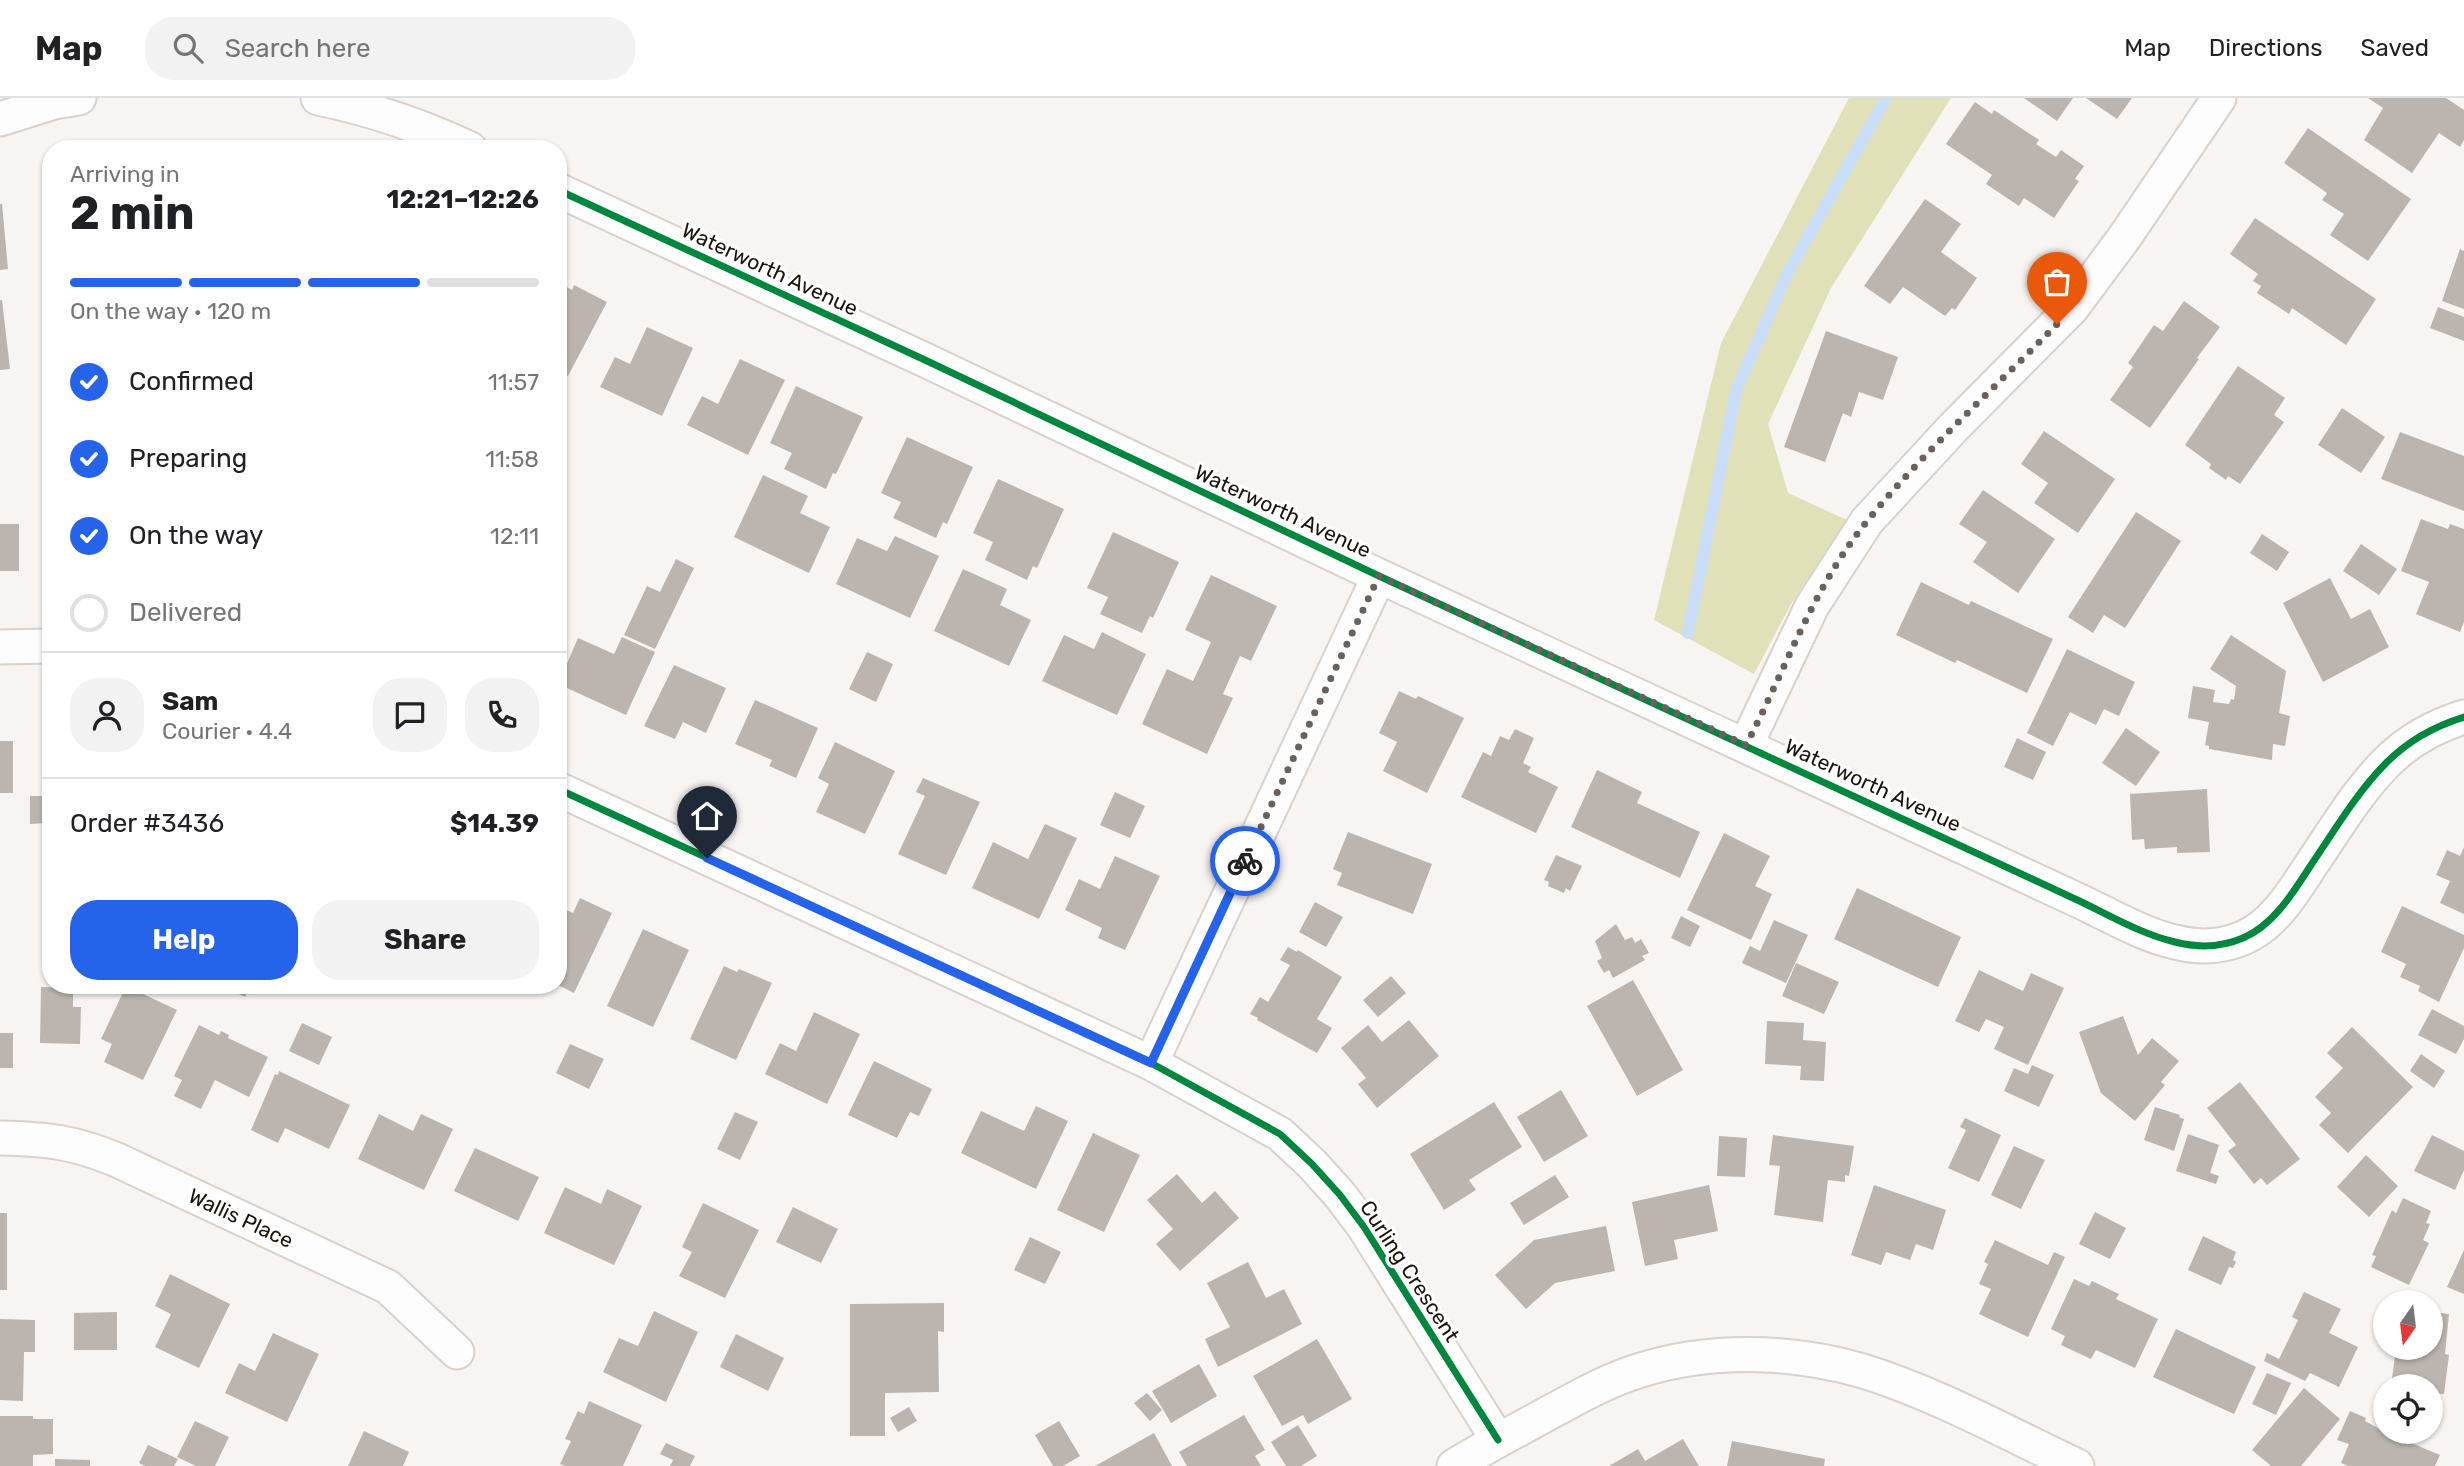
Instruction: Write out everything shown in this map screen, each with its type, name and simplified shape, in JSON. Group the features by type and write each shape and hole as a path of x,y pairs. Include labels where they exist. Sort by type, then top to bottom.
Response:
{"street":[{"path":"0,119 54,102 79,98"},
{"path":"318,98 353,105 403,121 448,140"},
{"path":"1746,745 1812,606 1867,521 1953,428 2072,309 2219,98"},
{"name":"Waterworth Avenue","path":"567,194 912,354 1379,576 2151,934 2175,942 2199,946 2224,945 2263,926 2296,888 2360,794 2387,762 2417,737 2446,723 2464,718"},
{"path":"1151,1063 1379,576"},
{"path":"0,647 42,646"},
{"name":"Curling Crescent","path":"567,793 1151,1063 1280,1134 1312,1164 1364,1227 1497,1440"},
{"name":"Wallis Place","path":"0,1138 37,1139 82,1146 117,1160 388,1287 457,1352"},
{"path":"1454,1466 1497,1440 1598,1387 1638,1371 1689,1359 1744,1354 1804,1359 1862,1371 1924,1394 2077,1466"}],"green space":[{"path":"1849,98 1951,98 1831,288 1768,424 1788,493 1847,520 1791,604 1754,674 1654,620 1721,343"}],"building":[{"path":"2024,98 2073,98 2057,121"},
{"path":"2086,98 2132,98 2117,119"},
{"path":"2368,98 2446,98 2464,110 2464,140 2460,147 2439,133 2412,173 2364,140 2383,108"},
{"path":"1975,102 1992,114 1994,110 2039,140 2036,144 2056,157 2061,150 2084,166 2075,179 2079,181 2054,218 2024,198 2019,206 1986,184 1992,175 1946,144"},
{"path":"2308,128 2411,199 2368,261 2330,235 2344,214 2322,200 2327,193 2284,163"},
{"path":"1925,199 1961,224 1941,252 1977,278 1955,310 1952,308 1945,316 1903,287 1890,304 1864,286"},
{"path":"0,204 8,269 0,270"},
{"path":"2255,218 2376,299 2346,345 2292,308 2289,314 2257,293 2261,286 2253,281 2258,274 2230,254"},
{"path":"2460,249 2464,251 2464,309 2442,301"},
{"path":"574,285 607,302 568,376 567,287 572,290"},
{"path":"0,300 10,369 0,370"},
{"path":"2184,301 2220,327 2150,428 2110,400 2133,367 2128,363 2154,325 2163,331"},
{"path":"2438,307 2464,317 2464,341 2430,328"},
{"path":"647,327 693,348 662,416 600,387 615,357 630,364"},
{"path":"1826,331 1898,357 1883,400 1859,392 1851,417 1843,413 1825,462 1784,447"},
{"path":"740,359 785,380 748,455 687,425 702,396 718,404"},
{"path":"2238,366 2285,398 2274,415 2284,422 2240,484 2228,476 2226,480 2209,468 2211,464 2185,445"},
{"path":"796,386 863,417 826,489 784,469 792,453 770,443"},
{"path":"2342,408 2385,437 2361,473 2318,445"},
{"path":"2044,431 2115,479 2078,533 2034,503 2048,483 2021,464"},
{"path":"2400,432 2464,456 2464,511 2381,479"},
{"path":"907,437 973,467 947,524 943,522 936,538 893,518 901,502 881,493"},
{"path":"763,475 808,496 800,513 830,527 809,573 734,537"},
{"path":"998,479 1064,509 1037,568 1033,566 1027,580 985,560 993,542 973,533"},
{"path":"1983,490 2055,539 2018,593 1973,562 1987,542 1959,524"},
{"path":"2136,512 2181,541 2125,628 2104,615 2093,633 2068,617"},
{"path":"2421,519 2448,529 2450,524 2464,529 2464,622 2460,632 2416,614 2429,582 2401,571"},
{"path":"0,524 19,524 19,571 0,571"},
{"path":"1113,532 1179,562 1153,618 1150,616 1142,633 1100,614 1108,597 1087,588"},
{"path":"2262,534 2289,552 2277,571 2250,553"},
{"path":"895,536 939,556 910,618 836,584 857,538 887,551"},
{"path":"2361,544 2397,569 2379,595 2343,571"},
{"path":"676,559 694,568 655,649 624,635 647,586 660,592"},
{"path":"963,569 1007,589 1000,605 1031,620 1009,666 934,631"},
{"path":"1211,575 1277,606 1251,661 1240,656 1223,694 1233,698 1207,754 1142,724 1167,669 1193,681 1202,662 1211,642 1185,630"},
{"path":"2330,578 2351,619 2370,609 2389,647 2323,682 2283,603"},
{"path":"1921,582 1969,605 1971,601 2053,639 2027,693 1896,635"},
{"path":"1102,632 1146,654 1117,715 1042,681 1064,635 1094,649"},
{"path":"2231,635 2286,671 2279,713 2290,716 2285,746 2273,744 2272,760 2209,749 2209,746 2205,745 2209,722 2188,718 2193,686 2215,690 2213,702 2229,704 2231,699 2234,700 2236,686 2210,669"},
{"path":"622,637 655,652 626,715 567,688 567,663 578,638 614,654"},
{"path":"2067,649 2135,682 2119,716 2104,709 2096,725 2070,712 2053,746 2027,733"},
{"path":"867,652 893,664 876,702 849,689"},
{"path":"674,665 726,688 706,733 683,722 675,739 644,726"},
{"path":"1399,691 1416,699 1418,696 1464,718 1427,793 1383,771 1397,742 1379,733"},
{"path":"755,700 818,728 796,778 769,766 772,760 735,744"},
{"path":"2126,728 2160,752 2136,786 2102,763"},
{"path":"1515,729 1534,738 1523,763 1531,767 1528,772 1558,787 1536,833 1461,797 1483,752 1491,756 1500,736 1509,740"},
{"path":"2017,738 2046,752 2033,780 2004,767"},
{"path":"0,741 13,741 13,793 0,793"},
{"path":"835,742 895,771 865,834 816,812 829,784 818,778"},
{"path":"1597,770 1642,792 1637,803 1700,832 1680,878 1571,827"},
{"path":"923,778 980,802 946,875 898,854 925,796 916,792"},
{"path":"2207,789 2210,852 2177,853 2177,847 2145,849 2144,839 2132,840 2130,794"},
{"path":"1115,792 1145,806 1130,838 1100,825"},
{"path":"30,796 42,796 42,823 30,824"},
{"path":"1045,824 1077,838 1039,919 972,888 993,842 1028,859"},
{"path":"1348,832 1432,864 1413,914 1337,885 1342,873 1333,869"},
{"path":"1724,833 1770,856 1755,886 1772,894 1751,940 1687,910"},
{"path":"2464,847 2464,914 2440,903 2450,881 2436,875 2447,850 2460,856"},
{"path":"1556,855 1582,866 1570,891 1566,888 1564,893 1548,886 1549,882 1544,880"},
{"path":"1115,856 1160,876 1125,950 1098,938 1102,928 1065,910 1079,879 1100,889"},
{"path":"1857,888 1961,937 1938,987 1834,939"},
{"path":"580,898 612,913 574,993 567,990 567,910 573,913"},
{"path":"1315,902 1343,917 1326,947 1299,932"},
{"path":"2402,906 2464,935 2464,948 2439,1002 2418,991 2420,986 2400,977 2406,964 2381,952"},
{"path":"1681,916 1700,926 1690,947 1671,938"},
{"path":"1774,920 1808,935 1786,983 1742,963 1750,946 1760,951"},
{"path":"1616,924 1625,940 1632,937 1635,943 1641,939 1649,953 1642,956 1645,960 1613,978 1609,970 1604,973 1597,961 1602,958 1595,941"},
{"path":"643,929 689,950 653,1027 607,1006"},
{"path":"1288,947 1297,952 1298,950 1342,977 1317,1019 1332,1028 1317,1053 1250,1014 1260,997 1268,1002 1290,965 1280,960"},
{"path":"1796,963 1839,982 1824,1014 1782,996"},
{"path":"724,966 737,972 739,969 772,983 736,1060 690,1039"},
{"path":"1979,970 2023,991 2031,973 2064,988 2028,1065 1994,1049 2004,1027 1986,1019 1979,1032 1955,1021"},
{"path":"1391,976 1406,993 1378,1017 1363,1000"},
{"path":"1633,980 1683,1070 1637,1096 1587,1006"},
{"path":"41,987 42,994 73,994 73,1007 81,1007 80,1044 40,1043"},
{"path":"122,994 143,994 177,1010 143,1080 104,1062 112,1044 101,1039"},
{"path":"2432,1009 2464,1026 2464,1039 2456,1054 2418,1035"},
{"path":"814,1012 860,1034 827,1104 765,1074 780,1043 796,1051"},
{"path":"2123,1016 2138,1055 2152,1038 2179,1061 2161,1082 2165,1085 2135,1121 2101,1093 2079,1032"},
{"path":"1409,1020 1439,1056 1377,1108 1358,1084 1366,1078 1341,1048 1368,1025 1382,1042"},
{"path":"1767,1021 1804,1023 1803,1040 1826,1042 1824,1081 1800,1080 1801,1066 1765,1064"},
{"path":"302,1023 332,1037 319,1065 289,1051"},
{"path":"199,1025 219,1035 221,1031 229,1035 228,1038 268,1057 249,1097 215,1080 201,1109 174,1096 182,1080 174,1076"},
{"path":"2352,1027 2413,1087 2348,1153 2319,1125 2331,1113 2315,1097 2343,1068 2327,1053"},
{"path":"0,1033 13,1033 13,1068 0,1068"},
{"path":"570,1044 604,1059 589,1089 556,1073"},
{"path":"2421,1054 2445,1071 2434,1088 2410,1071"},
{"path":"874,1061 932,1089 919,1116 910,1112 897,1138 848,1115"},
{"path":"2032,1065 2054,1075 2039,1107 2004,1091 2014,1068 2028,1074"},
{"path":"279,1071 350,1105 329,1149 285,1128 278,1143 251,1130 275,1074 278,1075"},
{"path":"2240,1082 2300,1159 2267,1185 2261,1178 2254,1184 2228,1151 2236,1145 2207,1108"},
{"path":"1561,1090 1588,1136 1544,1162 1517,1117"},
{"path":"1494,1102 1522,1147 1469,1180 1476,1190 1444,1210 1410,1154"},
{"path":"1036,1106 1068,1121 1036,1189 961,1153 981,1111 1024,1131"},
{"path":"2155,1107 2180,1115 2179,1117 2184,1119 2174,1151 2144,1140"},
{"path":"735,1112 758,1122 740,1160 717,1149"},
{"path":"379,1114 413,1131 421,1114 453,1129 424,1190 358,1159"},
{"path":"1965,1118 2001,1135 1979,1182 1948,1168 1966,1130 1960,1127"},
{"path":"1093,1133 1140,1155 1104,1232 1057,1210"},
{"path":"2188,1134 2219,1145 2210,1173 2219,1176 2216,1184 2176,1171"},
{"path":"1773,1135 1854,1146 1849,1176 1845,1175 1845,1182 1828,1180 1823,1222 1774,1215 1780,1166 1769,1165"},
{"path":"2432,1135 2464,1151 2464,1170 2455,1190 2414,1171"},
{"path":"1719,1136 1747,1138 1745,1177 1717,1176"},
{"path":"2014,1146 2045,1160 2021,1209 1991,1195"},
{"path":"475,1148 539,1177 518,1221 454,1191"},
{"path":"2366,1155 2398,1186 2369,1217 2337,1187"},
{"path":"1177,1174 1202,1203 1215,1191 1239,1218 1180,1271 1156,1244 1173,1229 1147,1200"},
{"path":"1555,1175 1569,1197 1524,1225 1510,1203"},
{"path":"1709,1185 1718,1231 1674,1240 1678,1259 1645,1266 1632,1202"},
{"path":"1874,1185 1946,1210 1933,1250 1916,1244 1910,1260 1886,1252 1881,1265 1851,1255"},
{"path":"565,1187 601,1204 607,1189 642,1206 614,1265 544,1233"},
{"path":"2403,1198 2431,1211 2426,1223 2430,1224 2423,1240 2429,1243 2409,1285 2371,1267 2376,1256 2372,1255 2392,1210 2396,1213"},
{"path":"703,1203 759,1230 725,1298 679,1276 692,1252 682,1247"},
{"path":"793,1207 838,1229 821,1263 776,1242"},
{"path":"2095,1212 2126,1228 2110,1259 2079,1244"},
{"path":"0,1213 7,1213 7,1290 0,1290"},
{"path":"1606,1226 1615,1271 1555,1283 1526,1309 1495,1275 1534,1240"},
{"path":"2203,1236 2236,1252 2233,1260 2236,1262 2233,1268 2229,1267 2221,1285 2188,1270"},
{"path":"1030,1237 1061,1252 1045,1284 1014,1270"},
{"path":"1995,1240 2048,1265 2054,1252 2065,1257 2028,1337 1979,1314 1991,1289 1979,1284 1988,1264 1984,1262"},
{"path":"2464,1250 2464,1294 2447,1287"},
{"path":"1248,1262 1266,1298 1284,1289 1302,1324 1218,1367 1205,1339 1230,1327 1207,1283"},
{"path":"170,1274 230,1304 199,1368 155,1347 171,1314 155,1306"},
{"path":"2074,1279 2089,1286 2092,1281 2119,1294 2116,1299 2158,1319 2135,1368 2096,1350 2091,1359 2061,1345 2065,1336 2051,1329"},
{"path":"2304,1292 2341,1309 2329,1333 2358,1347 2339,1387 2310,1373 2305,1381 2264,1361 2267,1353 2279,1359 2298,1320 2292,1317"},
{"path":"944,1303 944,1332 938,1331 939,1392 885,1393 885,1436 850,1436 850,1304"},
{"path":"654,1311 698,1332 666,1402 603,1372 619,1338 638,1346"},
{"path":"117,1312 117,1350 74,1350 74,1313"},
{"path":"2443,1313 2449,1314 2445,1354 2449,1355 2444,1394 2443,1374 2393,1374 2394,1360 2443,1360"},
{"path":"0,1319 35,1320 35,1352 24,1352 23,1401 0,1400"},
{"path":"2176,1329 2256,1367 2234,1414 2153,1377"},
{"path":"273,1333 319,1354 287,1422 225,1393 239,1363 255,1371"},
{"path":"736,1334 784,1358 768,1391 720,1367"},
{"path":"1317,1339 1352,1399 1308,1424 1303,1415 1282,1426 1253,1376"},
{"path":"1199,1364 1217,1396 1171,1423 1152,1391"},
{"path":"2267,1373 2291,1383 2276,1415 2252,1404"},
{"path":"2304,1388 2340,1419 2301,1466 2271,1466 2252,1450"},
{"path":"1147,1393 1162,1410 1150,1421 1134,1403"},
{"path":"589,1401 642,1425 623,1466 560,1464 571,1441 565,1439 578,1411 584,1414"},
{"path":"909,1407 917,1421 898,1432 890,1418"},
{"path":"2350,1411 2366,1418 2365,1421 2373,1425 2373,1444 2414,1444 2440,1455 2435,1466 2348,1466 2341,1463 2349,1444 2337,1440"},
{"path":"1244,1415 1265,1450 1255,1456 1261,1466 1187,1466 1179,1452"},
{"path":"0,1416 53,1419 53,1454 33,1455 33,1466 0,1466"},
{"path":"195,1421 229,1437 215,1466 196,1466 177,1457"},
{"path":"1059,1421 1080,1456 1063,1466 1053,1466 1035,1435"},
{"path":"1298,1425 1317,1456 1301,1466 1286,1466 1271,1442"},
{"path":"364,1431 409,1452 403,1466 348,1466"},
{"path":"1154,1433 1172,1466 1095,1466"},
{"path":"1683,1439 1699,1466 1609,1466 1638,1449 1645,1461"},
{"path":"1732,1441 1825,1459 1824,1466 1727,1466"},
{"path":"666,1443 695,1456 690,1466 670,1466 673,1460 660,1454"},
{"path":"148,1445 178,1459 174,1466 145,1466 139,1463"},
{"path":"55,1459 90,1460 90,1466 55,1466"}],"waterway":[{"path":"1688,633 1736,391 1787,274 1886,98"}],"cycle path":[{"path":"567,194 2123,923 2162,938 2184,944 2218,945 2243,938 2264,925 2290,896 2356,799 2387,762 2422,735 2464,717"},
{"path":"567,793 1151,1063 1280,1134 1312,1164 1364,1227 1498,1440"}],"way so far":[{"path":"1245,861 1379,576 1746,745 1812,606 1867,521 1953,428 2057,324"}],"route":[{"path":"707,858 1151,1063 1245,861"}]}
